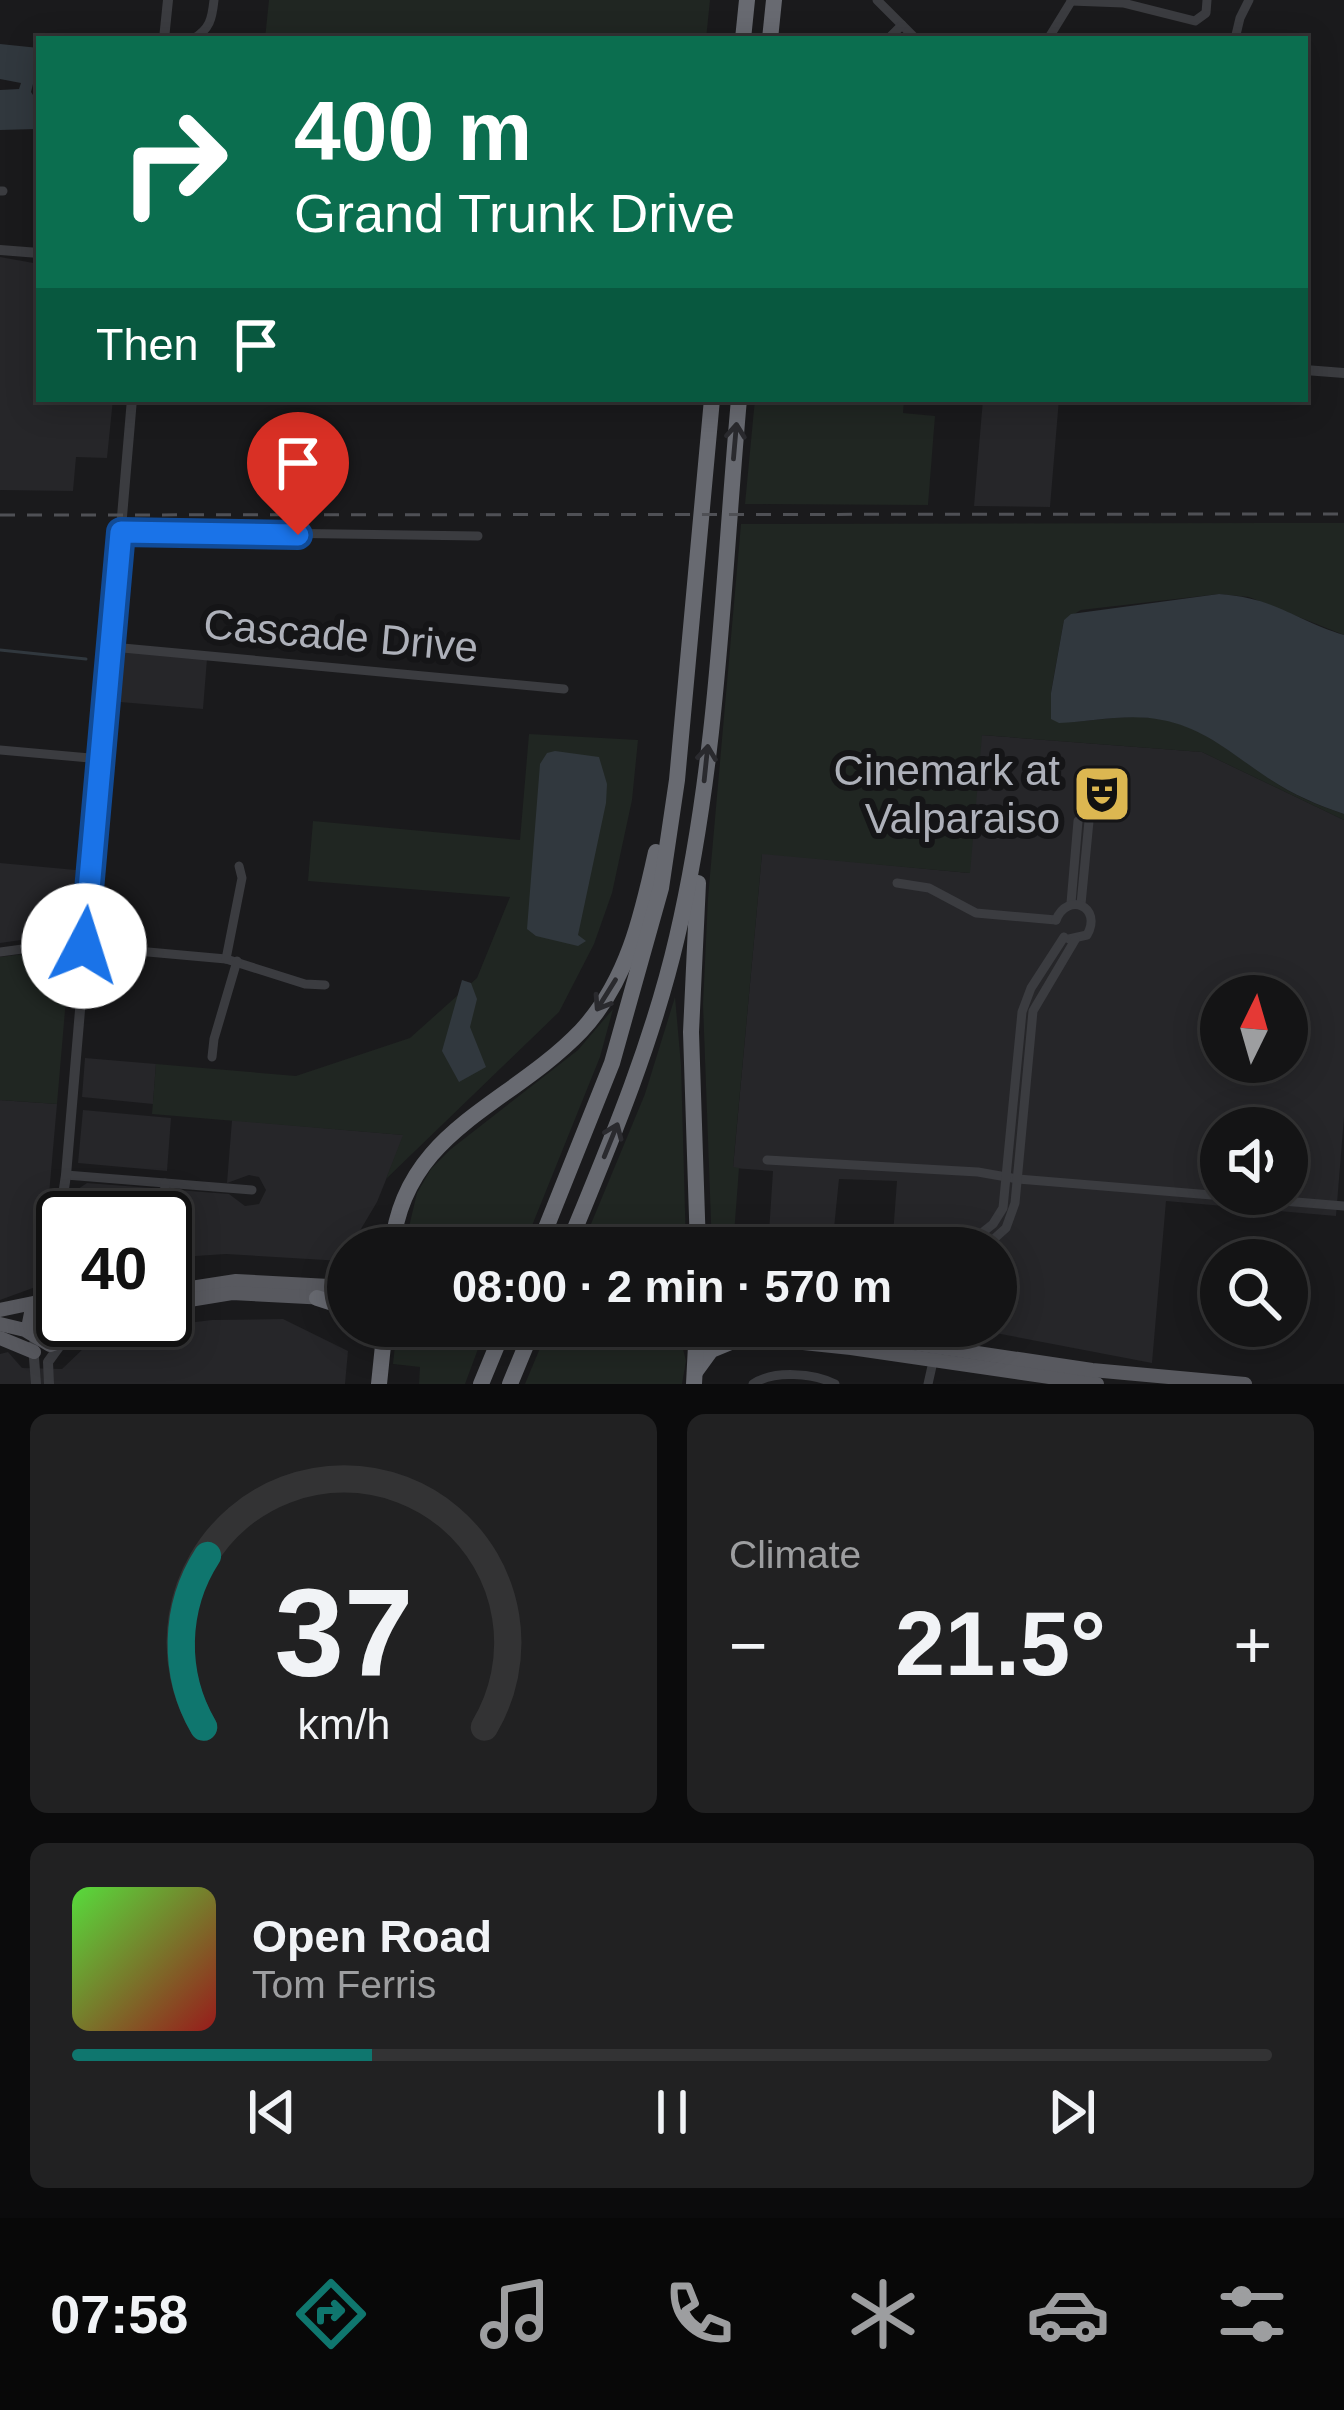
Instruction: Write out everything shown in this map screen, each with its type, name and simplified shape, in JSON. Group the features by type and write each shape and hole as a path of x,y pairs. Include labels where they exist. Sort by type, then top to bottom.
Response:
{"highway":[{"path":"743,36 747,0"},
{"path":"770,36 774,0"},
{"path":"546,1227 612,1064 648,945 670,837 712,402"},
{"path":"697,1227 691,981 700,820 739,402"},
{"path":"395,1227 397,1211 416,1171 460,1128 581,1030 616,979 644,907 682,722"},
{"path":"575,1227 652,1030 700,820"},
{"path":"317,1298 327,1300"},
{"path":"379,1347 382,1358"},
{"path":"379,1384 383,1347"},
{"path":"481,1384 496,1347"},
{"path":"510,1384 525,1347"},
{"path":"694,1378 696,1347"},
{"path":"694,1378 711,1350 718,1347"}],"main road":[{"path":"192,1288 236,1281 327,1286"},
{"path":"192,1300 232,1293 317,1298"},
{"path":"0,1310 36,1302"},
{"path":"32,1334 29,1315 36,1306"},
{"path":"0,1324 36,1337"},
{"path":"0,1338 34,1352"},
{"path":"867,1347 1171,1381 1245,1384"},
{"path":"903,1347 1097,1384"}],"street":[{"path":"164,36 168,0"},
{"path":"198,36 212,19 214,0"},
{"path":"877,0 913,36"},
{"path":"1050,36 1071,0 1123,3 1195,21 1206,13 1207,0"},
{"path":"1236,36 1250,0"},
{"path":"891,36 902,25"},
{"path":"0,250 36,253"},
{"path":"1308,370 1344,373"},
{"path":"64,1191 132,402"},
{"path":"121,532 478,536"},
{"name":"Cascade Drive","path":"112,647 564,688"},
{"path":"0,750 101,759"},
{"path":"1076,904 1083,821"},
{"path":"212,1058 231,960 242,878 239,866"},
{"path":"897,883 938,892 976,913 1056,920 1070,939"},
{"path":"1002,1227 1012,1218 1022,1012 1031,988 1070,939 1088,935 1093,923 1090,911 1076,904 1062,908 1056,920"},
{"path":"0,952 37,945 84,946 231,960 305,984 325,985"},
{"path":"767,1160 998,1174 1012,1179 1344,1207"},
{"path":"66,1175 252,1190"},
{"path":"988,1227 1003,1208 1012,1179"},
{"path":"165,1184 165,1191"},
{"path":"32,1334 36,1384"},
{"path":"50,1384 49,1359 60,1347"},
{"path":"933,1347 933,1353"},
{"path":"928,1384 935,1347"},
{"path":"753,1384 776,1376 835,1384"}],"shaded area":[{"path":"269,0 710,0 706,36 265,36"},
{"path":"0,44 36,48 36,84 31,92 36,100 36,129 0,130 0,90 19,89 21,83 0,79"},
{"path":"0,257 36,263 36,402 113,402 107,458 76,457 73,491 0,490"},
{"path":"755,402 904,402 903,413 935,416 928,505 745,504"},
{"path":"983,402 1059,402 1050,507 974,506"},
{"path":"1344,523 1344,635 1249,597 1219,594 1081,610 1064,620 1051,692 1074,722 1148,718 1190,728 1285,789 1344,814 1344,820 1202,752 982,735 970,873 762,854 733,1167 739,1168 735,1227 711,1227 703,1004 741,524"},
{"path":"1219,594 1271,605 1344,635 1344,814 1286,789 1218,743 1177,724 1136,717 1059,723 1051,719 1064,620 1071,614"},
{"path":"124,651 207,659 203,709 120,702"},
{"path":"529,734 638,740 632,800 612,893 594,944 559,1012 386,1179 403,1135 152,1114 156,1064 296,1076 410,1038 477,978 510,897 308,881 313,821 520,840"},
{"path":"981,735 1202,752 1344,820 1344,1117 1336,1216 1308,1214 1308,1107 1200,1107 1200,1204 1166,1201 1152,1363 1017,1337 1017,1227 894,1227 897,1181 839,1179 834,1227 769,1227 773,1171 733,1168 762,853 969,873"},
{"path":"547,753 599,757 607,784 578,935 586,941 578,946 536,936 527,929 540,764"},
{"path":"0,863 76,870 69,938 0,943"},
{"path":"70,952 57,1104 0,1100 0,957"},
{"path":"462,980 471,983 477,999 470,1027 486,1067 459,1082 442,1051"},
{"path":"675,997 685,1227 590,1227 645,1094"},
{"path":"613,1009 600,1057 531,1227 409,1227 417,1193 431,1169 578,1050"},
{"path":"85,1058 156,1064 153,1104 82,1097"},
{"path":"0,1100 57,1104 49,1191 36,1191 36,1287 0,1300"},
{"path":"83,1110 171,1118 167,1171 78,1163"},
{"path":"232,1120 404,1135 362,1227 327,1227 327,1260 192,1256 192,1191 229,1194 245,1206 259,1204 266,1190 259,1177 249,1175 227,1183"},
{"path":"87,1183 190,1191 75,1191"},
{"path":"283,1319 327,1341 327,1347 348,1351 345,1384 0,1384 0,1354 8,1352 22,1368 62,1369 87,1347 192,1347 192,1322"},
{"path":"395,1347 479,1347 465,1384 419,1384 420,1367 393,1364"},
{"path":"540,1347 682,1347 686,1361 682,1384 525,1384"}],"waterway":[{"path":"0,650 86,659"}],"railway":[{"path":"0,515 1344,514"}],"place":[{"name":"Cinemark at Valparaiso","path":"1102,794"}],"route":[{"path":"84,946 121,532 298,535"}]}
